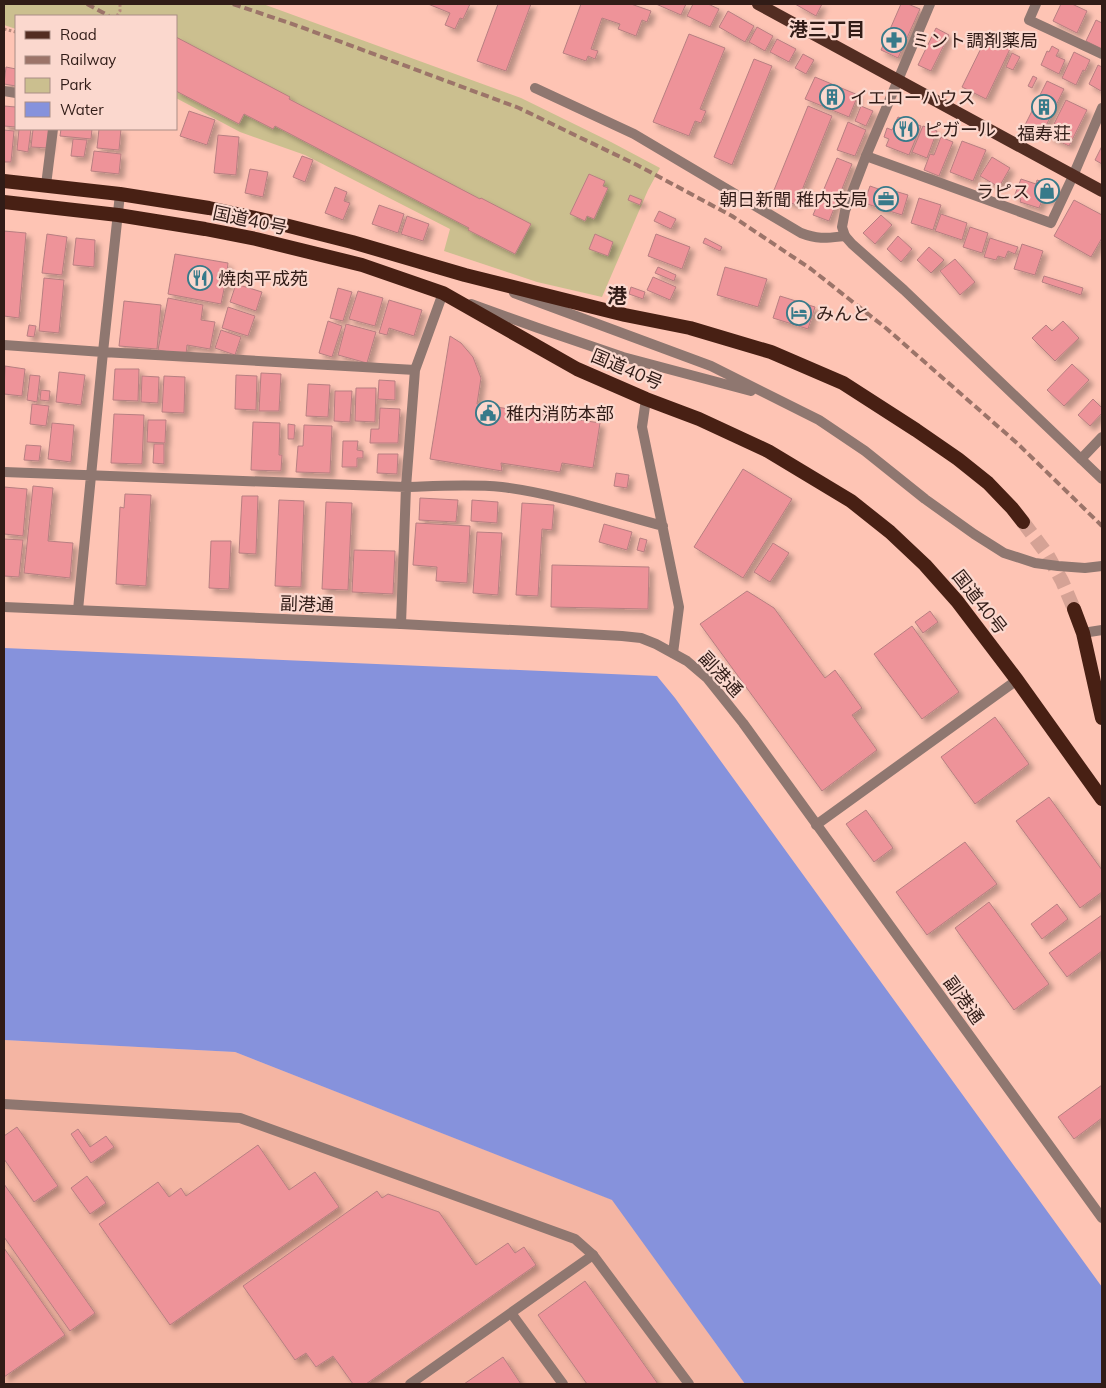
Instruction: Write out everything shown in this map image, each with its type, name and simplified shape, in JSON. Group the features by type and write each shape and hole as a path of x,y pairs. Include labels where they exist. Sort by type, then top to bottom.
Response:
{"highway":[{"name":"国道40号","path":"4,182 120,194 210,208 269,221 352,242 465,275 625,315 698,331 771,352 843,383 875,402 958,459 988,483 1023,522"},
{"name":"国道40号","path":"4,202 118,214 256,239 362,265 443,293 577,369 736,435 806,472 851,501 890,532 925,565 957,602 1017,680 1102,799"},
{"path":"1074,609 1091,665 1102,718"}],"main road":[{"path":"758,4 1102,191"}],"street":[{"path":"930,4 845,211 842,227 845,236 1102,479"},
{"path":"1036,4 1029,20 1102,54"},
{"path":"536,88 634,134 801,233 821,238 845,236"},
{"path":"866,156 1051,223 1102,108"},
{"path":"46,185 53,130"},
{"path":"78,610 120,194"},
{"path":"465,275 712,366 819,420 865,451 925,499 974,534 1004,552 1035,563 1085,568 1102,566"},
{"path":"401,624 406,486 415,370 443,293 624,357 769,395"},
{"path":"4,344 103,352 415,370"},
{"path":"646,399 642,427 679,607 673,653"},
{"path":"1081,459 1102,436"},
{"path":"4,472 406,486 502,487 557,497 663,526"},
{"name":"副港通","path":"4,607 401,624 622,636 641,638 673,653 687,661 707,678 743,723 1102,1218"},
{"path":"1083,634 1102,630"},
{"path":"816,825 1017,680"},
{"path":"4,1104 240,1118 575,1239 593,1255 690,1384"},
{"path":"410,1384 593,1255"},
{"path":"511,1313 563,1384"}],"shaded area":[{"path":"4,1040 235,1052 613,1200 745,1384 4,1384"}],"green space":[{"path":"4,4 263,4 521,98 660,168 648,190 602,297 537,282 444,251 450,229 305,155 240,132 178,99 178,15 15,15 15,29 4,25"}],"water":[{"path":"4,648 657,676 675,698 1102,1287 1102,1384 745,1384 612,1200 235,1052 4,1040"}],"building":[{"path":"428,4 470,4 463,19 460,18 455,29 445,25 450,13"},
{"path":"498,4 531,4 506,71 477,61"},
{"path":"581,4 631,4 651,11 647,22 642,20 636,36 618,29 620,24 602,18 591,49 598,51 595,59 588,56 586,61 563,53"},
{"path":"656,4 686,4 681,15"},
{"path":"693,4 708,4 719,9 710,27 687,16"},
{"path":"795,4 822,4 816,16"},
{"path":"901,4 908,4 920,9 898,58 881,50"},
{"path":"1061,4 1072,4 1087,11 1077,33 1053,21"},
{"path":"728,11 754,26 745,42 719,27"},
{"path":"1096,20 1102,23 1102,49 1086,41"},
{"path":"757,27 773,36 765,51 749,42"},
{"path":"936,28 949,35 931,71 918,65"},
{"path":"689,34 725,48 700,109 706,111 701,123 695,121 689,136 653,122"},
{"path":"178,38 290,97 289,99 531,224 515,254 275,126 273,129 244,114 239,124 178,92"},
{"path":"986,38 1010,49 986,99 962,87"},
{"path":"777,39 796,49 789,62 770,52"},
{"path":"1052,46 1059,50 1056,56 1065,60 1059,74 1041,65 1047,51 1049,52"},
{"path":"1074,52 1090,60 1076,85 1062,78"},
{"path":"1012,53 1020,57 1013,70 1006,67"},
{"path":"803,54 814,60 806,74 795,68"},
{"path":"754,59 772,66 732,165 714,157"},
{"path":"1098,65 1102,67 1101,91 1089,84"},
{"path":"6,67 15,69 15,86 4,84"},
{"path":"1033,76 1037,78 1032,88 1028,86"},
{"name":"イエローハウス","path":"815,77 858,95 849,117 805,99"},
{"name":"福寿荘","path":"1047,81 1064,89 1042,134 1025,125"},
{"path":"1066,100 1087,110 1069,146 1048,136"},
{"path":"4,106 15,107 15,127 4,126"},
{"path":"808,106 832,116 796,205 772,195"},
{"path":"861,106 873,111 866,126 855,121"},
{"path":"189,111 215,120 207,145 180,136"},
{"path":"898,117 921,126 909,155 886,146 889,139 884,137 887,128 892,130"},
{"path":"848,122 866,130 855,156 837,150"},
{"path":"923,126 937,131 927,158 912,152"},
{"path":"4,130 14,131 11,162 4,162"},
{"path":"19,130 31,130 28,152 17,150"},
{"path":"33,130 50,130 48,148 31,147"},
{"path":"61,130 92,130 91,139 60,136"},
{"path":"99,130 121,130 119,150 97,148"},
{"path":"218,135 239,137 236,175 214,173"},
{"path":"941,137 953,142 939,176 924,170 930,154 934,155"},
{"path":"73,139 87,140 84,157 71,156"},
{"path":"962,141 986,150 973,181 950,172"},
{"path":"1102,146 1102,164 1095,160"},
{"path":"94,151 121,154 119,174 91,171"},
{"path":"302,156 313,160 305,182 293,177"},
{"path":"992,157 1010,168 999,187 980,176"},
{"path":"837,158 852,164 829,221 813,215"},
{"path":"250,169 268,172 263,197 245,193"},
{"path":"589,174 605,181 603,186 608,188 594,219 587,216 585,221 570,214"},
{"path":"1021,179 1036,184 1037,180 1056,186 1051,200 1043,198 1039,208 1020,202 1021,199 1014,197"},
{"name":"朝日新聞 稚内支局","path":"870,186 887,192 888,189 908,195 902,215 864,203"},
{"path":"335,187 347,192 344,201 350,203 343,220 325,213"},
{"path":"630,195 642,200 640,205 628,200"},
{"path":"919,198 941,205 933,230 911,223"},
{"path":"1074,200 1102,215 1102,238 1091,257 1054,236"},
{"path":"379,205 404,214 398,233 372,224"},
{"path":"659,211 676,219 671,229 654,221"},
{"path":"941,214 967,223 962,240 935,231"},
{"path":"881,215 892,225 875,244 863,233"},
{"path":"407,216 429,224 423,241 401,234"},
{"path":"970,227 988,233 982,253 963,247"},
{"path":"4,231 26,233 19,318 4,316"},
{"path":"47,234 67,237 62,275 42,273"},
{"path":"595,234 613,242 608,256 589,249"},
{"path":"656,234 690,247 682,269 648,256"},
{"path":"898,236 912,249 901,262 887,249"},
{"path":"76,238 95,240 94,267 73,265"},
{"path":"705,238 722,247 720,251 703,243"},
{"path":"990,238 1018,247 1015,254 1008,251 1005,258 998,256 996,260 984,257"},
{"path":"1022,244 1043,251 1035,275 1014,269"},
{"path":"929,247 944,260 931,273 917,260"},
{"path":"175,254 228,263 227,272 234,273 232,285 225,284 221,304 168,294"},
{"path":"955,259 975,282 960,295 940,271"},
{"path":"658,267 676,275 674,281 655,273"},
{"path":"725,267 767,279 758,307 717,295"},
{"path":"1044,276 1083,288 1081,295 1042,282"},
{"path":"653,277 676,287 670,300 647,290"},
{"path":"44,278 64,280 59,333 39,331"},
{"path":"236,284 262,292 256,311 230,302"},
{"path":"631,287 645,292 643,299 629,294"},
{"path":"338,288 352,292 343,321 330,318"},
{"path":"358,291 383,298 375,326 349,319"},
{"path":"780,296 815,307 808,329 773,318"},
{"path":"168,298 203,305 201,320 215,322 210,349 187,345 186,355 158,350"},
{"path":"389,300 422,310 414,336 389,328 387,335 379,333"},
{"path":"124,301 161,305 157,349 119,346"},
{"path":"228,307 255,316 248,336 222,328"},
{"path":"328,321 342,326 332,357 319,353"},
{"path":"1063,321 1079,338 1055,361 1032,338 1046,325 1052,331"},
{"path":"346,324 376,332 367,363 338,355"},
{"path":"29,325 36,326 34,337 27,336"},
{"path":"221,330 241,337 235,355 215,348"},
{"name":"稚内消防本部","path":"450,336 461,343 473,357 481,378 477,404 600,423 593,468 562,463 560,472 501,463 502,471 430,459"},
{"path":"1072,364 1089,380 1064,406 1047,390"},
{"path":"5,366 25,369 22,396 4,394"},
{"path":"115,369 139,369 138,401 113,400"},
{"path":"59,372 85,375 81,405 56,402"},
{"path":"261,373 281,374 279,411 259,411"},
{"path":"30,375 40,376 37,402 27,400"},
{"path":"236,375 257,376 256,410 235,409"},
{"path":"142,376 159,377 158,403 141,402"},
{"path":"164,376 185,377 184,413 162,412"},
{"path":"379,380 395,381 395,400 378,399"},
{"path":"308,384 330,385 328,417 306,416"},
{"path":"356,388 376,388 375,422 355,421"},
{"path":"41,390 50,391 49,401 40,400"},
{"path":"335,391 352,391 350,422 334,421"},
{"path":"1093,399 1102,408 1102,413 1090,426 1078,415"},
{"path":"32,404 49,406 46,426 30,424"},
{"path":"380,408 400,409 398,443 370,443 371,429 379,429"},
{"path":"114,414 144,415 142,464 111,463"},
{"path":"148,420 166,420 165,443 147,442"},
{"path":"253,422 280,423 279,455 282,455 281,471 251,470"},
{"path":"52,423 74,425 71,462 48,459"},
{"path":"288,424 295,425 294,439 288,439"},
{"path":"304,425 332,426 330,473 296,472 298,446 303,446"},
{"path":"343,441 358,441 357,450 363,451 363,458 357,458 357,467 342,467"},
{"path":"154,444 164,444 164,464 153,463"},
{"path":"26,445 41,446 39,461 24,460"},
{"path":"378,454 398,454 397,474 377,473"},
{"path":"743,469 792,499 743,578 694,547"},
{"path":"616,473 629,475 627,488 614,486"},
{"path":"33,486 53,488 48,541 73,543 70,578 24,573"},
{"path":"4,487 27,489 23,536 4,534"},
{"path":"125,494 151,495 146,586 116,584 120,507 124,508"},
{"path":"242,496 258,496 256,554 239,553"},
{"path":"420,498 458,500 456,522 419,520"},
{"path":"279,500 304,501 301,587 275,586"},
{"path":"472,500 498,502 497,523 471,521"},
{"path":"326,502 352,503 348,590 322,589"},
{"path":"522,503 554,505 552,530 542,529 538,596 516,595"},
{"path":"416,523 470,526 467,583 436,581 437,567 413,565"},
{"path":"604,524 632,532 627,550 599,542"},
{"path":"477,532 502,533 498,595 473,593"},
{"path":"640,538 647,540 644,552 637,550"},
{"path":"4,539 23,540 19,577 4,576"},
{"path":"211,541 231,541 229,589 209,588"},
{"path":"773,543 789,553 770,582 754,572"},
{"path":"354,550 395,551 393,594 352,592"},
{"path":"552,565 649,567 648,609 551,607"},
{"path":"747,591 774,608 825,678 835,670 862,708 852,715 877,750 822,791 700,624"},
{"path":"930,611 938,622 923,633 915,622"},
{"path":"912,626 959,692 922,719 874,654"},
{"path":"995,717 1029,764 975,804 941,757"},
{"path":"1049,797 1102,870 1102,892 1080,908 1016,821"},
{"path":"866,810 893,848 874,862 846,824"},
{"path":"965,842 997,884 927,935 896,892"},
{"path":"989,902 1049,984 1014,1010 955,928"},
{"path":"1057,904 1068,919 1042,939 1031,924"},
{"path":"1102,915 1102,951 1067,977 1049,953"},
{"path":"1102,1085 1102,1118 1074,1139 1058,1117"},
{"path":"17,1127 58,1186 34,1202 4,1159 4,1136"},
{"path":"78,1129 90,1147 106,1136 114,1147 91,1163 71,1134"},
{"path":"258,1145 289,1190 315,1172 339,1207 170,1325 99,1224 158,1182 169,1197 181,1188 186,1196"},
{"path":"87,1176 106,1203 90,1214 71,1188"},
{"path":"4,1184 95,1313 70,1331 4,1237"},
{"path":"377,1191 382,1198 388,1194 439,1212 476,1265 508,1243 515,1253 524,1247 536,1265 366,1384 353,1384 333,1356 316,1367 306,1353 295,1360 243,1286"},
{"path":"4,1248 65,1335 4,1377"},
{"path":"585,1281 658,1384 587,1384 538,1315"},
{"path":"503,1357 521,1384 464,1384"}],"tunnel":[{"path":"1023,522 1047,554 1062,581 1074,609"}],"railway":[{"path":"87,4 107,15"},
{"path":"233,4 301,27 519,108 637,165 732,216 811,269 887,329 1018,444 1102,526"}],"place":[{"name":"ミント調剤薬局","path":"894,40"},
{"name":"イエローハウス","path":"832,97"},
{"name":"福寿荘","path":"1044,107"},
{"name":"ピガール","path":"906,129"},
{"name":"ラピス","path":"1047,191"},
{"name":"朝日新聞 稚内支局","path":"886,199"},
{"name":"焼肉平成苑","path":"200,278"},
{"name":"みんと","path":"799,313"},
{"name":"稚内消防本部","path":"488,413"}],"district":[{"name":"港三丁目","path":"827,29"},
{"name":"港","path":"617,295"}]}
